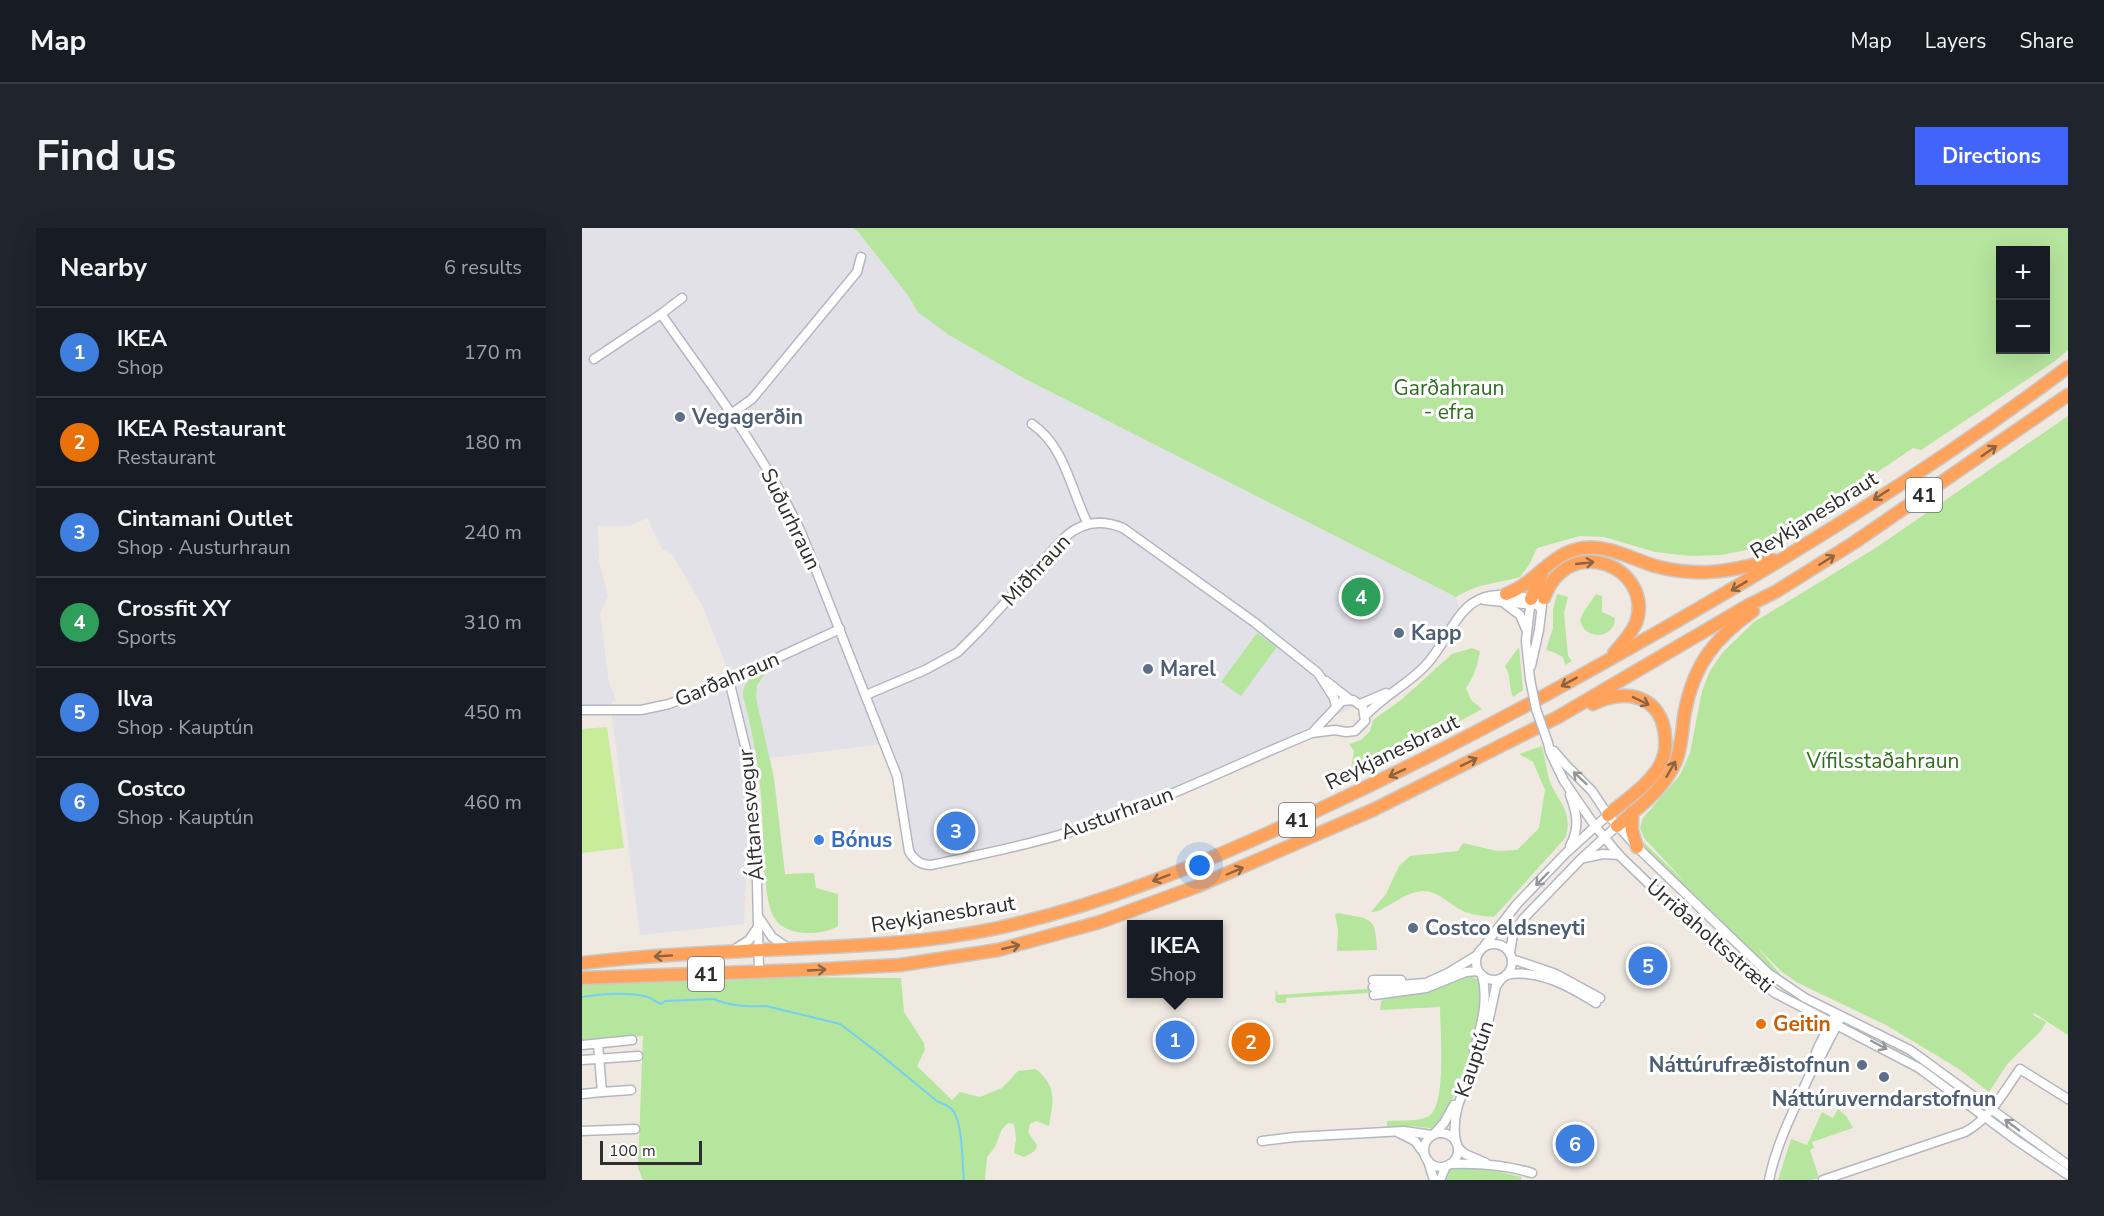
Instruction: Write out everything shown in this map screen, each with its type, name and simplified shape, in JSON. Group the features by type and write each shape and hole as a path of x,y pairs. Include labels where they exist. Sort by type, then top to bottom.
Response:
{"highway":[{"name":"Reykjanesbraut","path":"582,963 759,950 905,943 952,936 1052,914 1118,894 1213,858 1457,743 1683,619 1789,555 1978,433 2068,367"},
{"name":"Reykjanesbraut","path":"583,979 861,968 931,961 998,950 1100,922 1188,890 1375,809 1558,717 1749,605 1777,591 1884,522 2068,395"},
{"path":"1505,598 1569,551 1592,547 1673,570 1703,573 1732,571 1789,555"},
{"path":"1537,603 1558,573 1580,562 1604,563 1624,575 1635,593 1637,615 1630,633 1608,660"},
{"path":"1537,603 1547,565"},
{"path":"1617,826 1657,790 1676,760 1689,692 1699,666 1722,636 1777,591"},
{"path":"1491,751 1515,744 1608,698 1626,695 1646,702 1662,720 1665,743 1662,759 1650,778 1608,815"},
{"path":"1632,812 1632,831 1637,847"}],"street":[{"path":"731,414 752,399 857,272 861,257"},
{"path":"594,359 682,298"},
{"name":"Suðurhraun","path":"661,314 731,414 788,502 840,629"},
{"path":"1032,424 1045,434 1056,449 1088,524"},
{"name":"Miðhraun","path":"866,695 926,670 958,652 1064,538 1078,527 1095,522 1114,524 1140,538 1254,622 1318,673 1334,698 1335,708"},
{"path":"1505,598 1520,615 1527,636"},
{"name":"Austurhraun","path":"866,695 897,776 909,851 915,860 923,865 1030,843 1097,823 1222,773 1312,733 1326,730 1351,732 1359,729 1365,716 1425,667 1441,646 1460,613 1470,604 1481,599 1505,598 1537,603"},
{"path":"1537,603 1527,636 1526,655 1534,702 1550,752 1574,808 1577,825 1574,839 1566,853"},
{"path":"1530,676 1539,630 1537,603"},
{"path":"840,629 866,695"},
{"name":"Garðahraun","path":"582,710 658,708 729,680 840,629"},
{"name":"Miðhraun","path":"1323,679 1349,699"},
{"name":"Álftanesvegur","path":"729,680 750,766 759,972"},
{"name":"Austurhraun","path":"1360,704 1395,690"},
{"path":"1349,699 1360,704 1365,716"},
{"name":"Austurhraun","path":"1312,733 1342,701 1349,699"},
{"path":"1335,708 1333,721 1342,731"},
{"path":"1485,945 1491,943 1502,945 1511,956 1556,974 1598,1001 1572,988 1544,978 1523,974 1491,980 1480,973 1466,972 1426,988 1373,987 1420,984 1448,973 1476,956 1517,904 1566,853 1608,815 1593,791 1566,765 1548,743"},
{"path":"1564,781 1604,837"},
{"name":"Urriðaholtsstræti","path":"1608,815 1637,847 1768,973 1805,998 1910,1050 1988,1113 2016,1140 2068,1175"},
{"name":"Kauptún","path":"1457,1145 1454,1127 1456,1109 1479,1054 1496,986 1510,970 1513,934 1523,919 1581,859 1617,826"},
{"name":"Urriðaholtsstræti","path":"1604,837 1619,855 1682,916 1768,988 1919,1068 2068,1165"},
{"path":"1581,859 1596,855 1619,855"},
{"path":"758,916 772,937 789,949"},
{"path":"729,952 749,940 758,927"},
{"name":"Kauptún","path":"1426,1157 1426,1141 1444,1123 1452,1108 1476,1045 1485,1005 1485,993 1476,956"},
{"path":"1769,1180 1780,1140 1795,1102 1815,1062 1816,1053 1839,1014"},
{"path":"582,1045 632,1040"},
{"path":"598,1044 602,1092"},
{"path":"582,1060 638,1056"},
{"path":"1823,1180 1838,1178 1974,1127 1988,1113 2020,1069 2068,1099"},
{"path":"582,1094 631,1090"},
{"path":"582,1131 635,1130"},
{"path":"1398,1132 1414,1141 1433,1165 1489,1165 1515,1168 1532,1173"},
{"path":"1262,1141 1398,1132 1449,1134 1465,1154 1489,1165"},
{"path":"1440,1180 1448,1165 1456,1157 1457,1145"},
{"path":"1426,1157 1434,1180"}],"shaded area":[{"path":"582,228 853,228 914,290 1027,380 1456,597 1461,615 1410,680 1385,693 1151,799 1043,834 943,858 919,860 913,848 903,777 891,743 770,758 749,796 744,924 640,935 612,715 640,715 658,712 726,690 728,670 703,607 672,554 662,549 647,518 630,526 598,526 599,561 608,596 600,614 609,683 616,700 609,705 582,705"}],"green space":[{"name":"Garðahraun - efra","path":"853,228 2068,228 2068,350 1921,450 1913,448 1769,542 1747,550 1721,555 1691,556 1655,552 1604,537 1580,536 1537,548 1520,577 1480,586 1456,597 1027,380 949,335 918,312 907,294"},
{"name":"Vífilsstaðahraun","path":"2068,416 2068,1035 2034,1013 2033,1015 2046,1022 2041,1031 2008,1063 1989,1092 1959,1069 1886,1025 1798,983 1782,972 1757,947 1780,974 1778,976 1752,955 1637,840 1639,838 1685,882 1644,838 1640,828 1643,818 1680,775 1690,753 1702,691 1710,671 1723,652 1754,622 1874,549"},
{"path":"1557,594 1568,597 1564,613 1568,656 1572,661 1565,665 1563,657 1546,650 1553,628 1553,610"},
{"path":"1596,594 1602,596 1602,612 1615,618 1612,628 1600,635 1585,630 1580,621"},
{"path":"1257,633 1277,647 1241,696 1221,682"},
{"path":"1519,647 1523,690 1513,697 1509,674 1505,666"},
{"path":"1472,648 1480,651 1475,670 1466,688 1471,700 1482,709 1354,780 1351,769 1354,751 1349,744 1361,740 1370,731 1373,720 1401,700 1452,654"},
{"path":"763,670 765,674 757,685 756,698 774,778 785,874 814,873 816,888 838,894 838,926 823,932 796,932 780,925 775,919 767,895 760,783 743,696 746,684"},
{"path":"607,727 624,848 582,853 582,729"},
{"path":"1542,746 1549,779 1566,812 1568,827 1566,837 1494,917 1465,912 1438,895 1423,891 1415,892 1382,909 1371,912 1386,894 1399,866 1410,856 1458,851 1463,843 1497,851 1517,850 1539,828 1545,790 1533,762 1519,754"},
{"path":"1338,913 1364,918 1373,924 1377,950 1337,951 1338,930 1335,915"},
{"path":"780,974 781,977 901,978 904,1012 924,1043 925,1050 917,1066 952,1100 960,1092 980,1097 1002,1088 1018,1071 1036,1069 1048,1082 1052,1102 1049,1126 1036,1121 1030,1124 1028,1132 1037,1145 1035,1151 1024,1157 1014,1153 1016,1139 1014,1124 1008,1123 1002,1129 995,1147 987,1157 985,1180 643,1180 638,1168 643,1036 582,1040 582,983"},
{"path":"1470,976 1479,980 1481,997 1478,1014 1466,1067 1443,1117 1436,1129 1412,1126 1387,1128 1387,1121 1419,1119 1429,1116 1435,1109 1440,1082 1440,1007 1380,1010 1381,1002 1386,997 1424,992"},
{"path":"1368,984 1371,986 1369,998 1368,993 1286,998 1286,1003 1278,1003 1275,1000 1276,990 1278,995 1367,989"},
{"path":"1838,1109 1847,1117 1853,1128 1812,1142 1814,1148 1810,1150 1819,1178 1778,1180 1791,1139 1807,1145 1822,1112 1833,1118"},
{"path":"1457,1167 1486,1169 1522,1177 1521,1180 1444,1180 1448,1172"}],"waterway":[{"path":"582,997 629,994 646,997 661,1004 665,1001 714,999 740,1006 766,1006 840,1024 938,1102 954,1112 961,1136 964,1180"}],"place":[{"name":"Vegagerðin","path":"680,417"},
{"name":"Crossfit XY","path":"1361,597"},
{"name":"Kapp","path":"1399,633"},
{"name":"Marel","path":"1148,669"},
{"name":"Cintamani Outlet","path":"956,831"},
{"name":"Bónus","path":"819,840"},
{"name":"Costco eldsneyti","path":"1413,928"},
{"name":"Ilva","path":"1648,966"},
{"name":"Geitin","path":"1761,1024"},
{"name":"IKEA","path":"1175,1040"},
{"name":"IKEA Restaurant","path":"1251,1042"},
{"name":"Náttúrufræðistofnun","path":"1862,1065"},
{"name":"Náttúruverndarstofnun","path":"1884,1077"},
{"name":"Costco","path":"1575,1144"}]}
